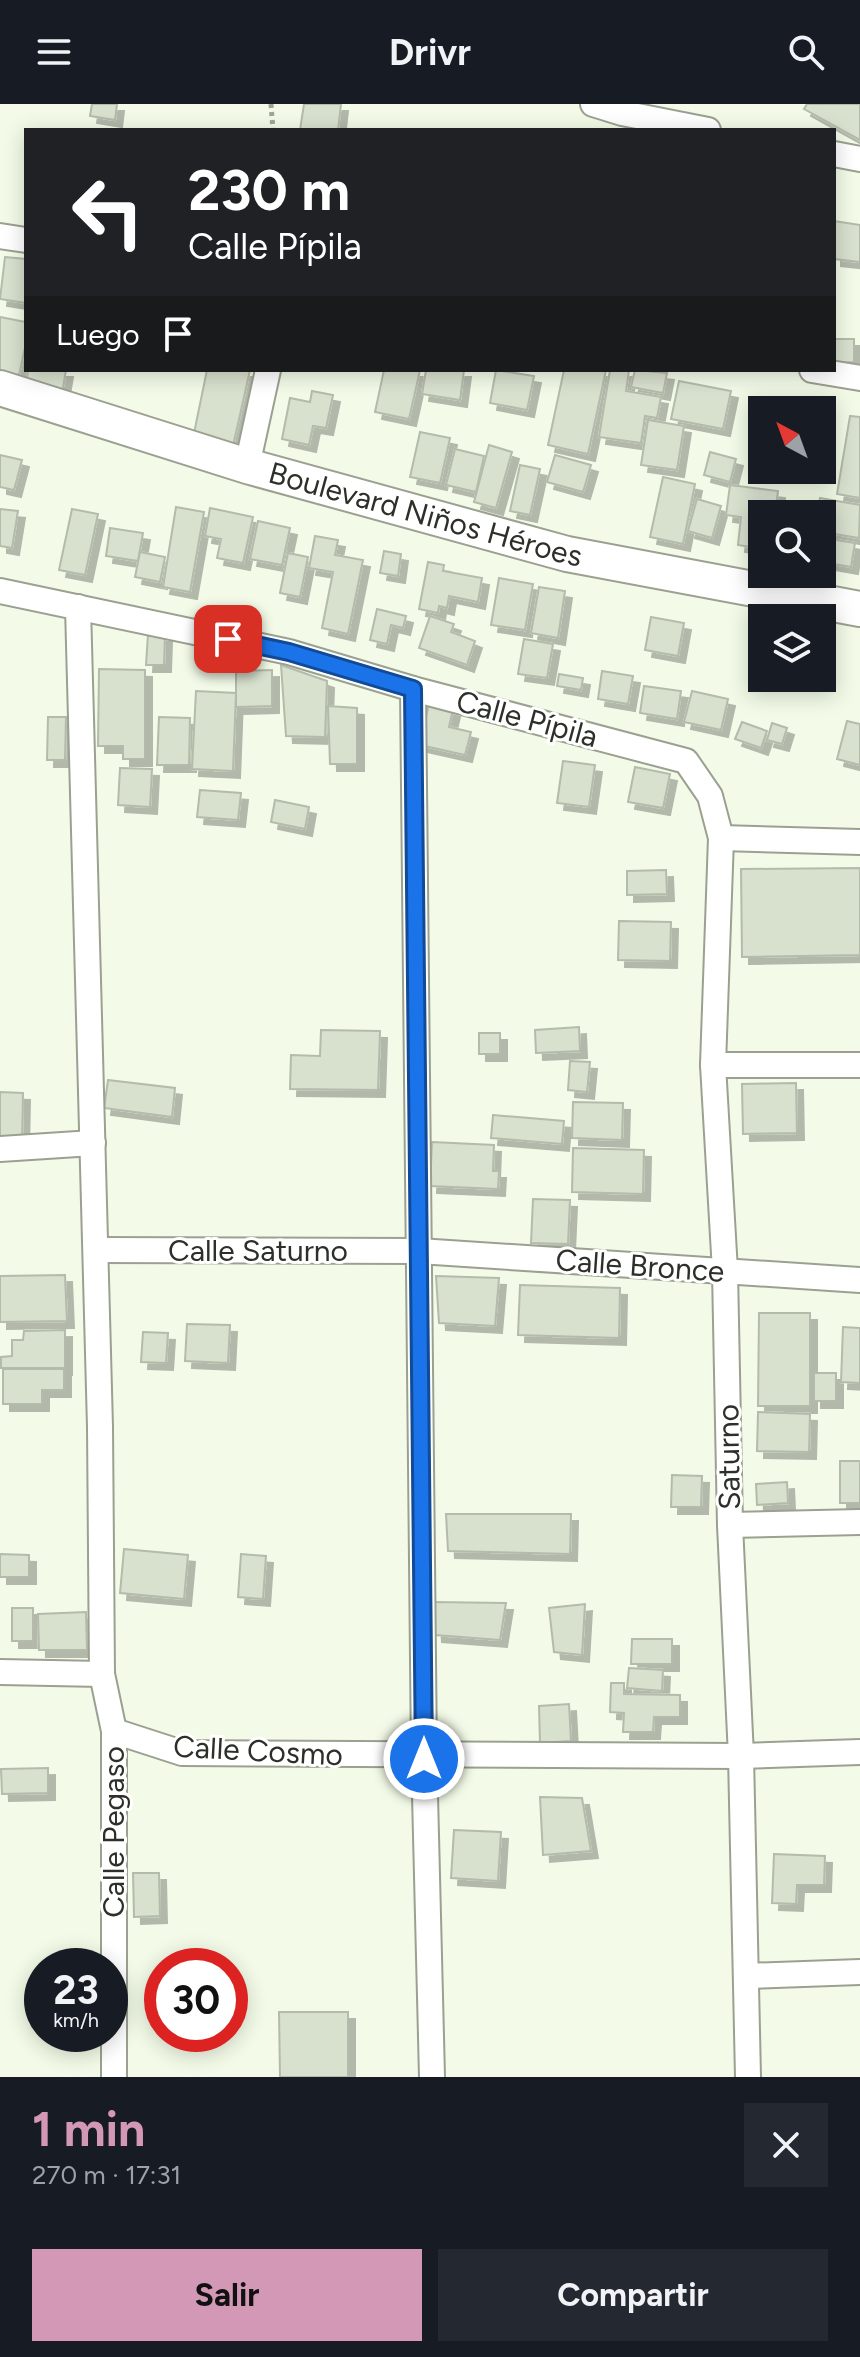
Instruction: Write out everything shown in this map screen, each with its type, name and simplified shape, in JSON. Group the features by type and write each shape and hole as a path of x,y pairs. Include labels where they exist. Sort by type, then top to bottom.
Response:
{"street":[{"path":"593,104 700,128"},
{"path":"836,154 860,159"},
{"path":"0,236 24,240"},
{"path":"247,466 268,372"},
{"path":"824,372 860,378"},
{"name":"Boulevard Niños Héroes","path":"0,388 247,466 567,554 860,609"},
{"name":"Calle Pípila","path":"0,591 289,652 413,689 686,761 710,796"},
{"name":"Calle Pegaso","path":"78,607 96,1250 102,1674 114,1731 114,2077"},
{"path":"413,689 424,1755 432,2077"},
{"name":"Saturno","path":"710,796 721,838 713,1065 725,1271 748,2077"},
{"path":"721,838 860,842"},
{"path":"713,1065 860,1065"},
{"path":"0,1149 93,1143"},
{"name":"Calle Saturno","path":"96,1250 419,1251"},
{"name":"Calle Bronce","path":"419,1251 860,1280"},
{"path":"730,1525 860,1522"},
{"path":"0,1672 102,1674"},
{"name":"Calle Cosmo","path":"114,1731 182,1753 741,1756 860,1752"},
{"path":"746,1976 860,1972"}],"path":[{"path":"271,104 273,128"}],"building":[{"path":"92,104 117,104 115,120 90,116"},
{"path":"304,104 341,104 338,128 300,128"},
{"path":"807,104 860,104 860,140 804,109"},
{"path":"836,221 860,225 860,262 836,259"},
{"path":"5,257 24,259 24,303 0,299"},
{"path":"0,317 24,322 24,352 19,375 0,371"},
{"path":"836,339 854,339 854,362 836,363"},
{"path":"28,372 66,372 62,393 26,387"},
{"path":"207,372 250,372 233,446 193,438"},
{"path":"384,372 420,372 409,419 375,412"},
{"path":"426,372 464,372 460,400 422,394"},
{"path":"496,372 534,376 527,410 490,403"},
{"path":"564,372 606,372 588,454 548,445"},
{"path":"610,372 629,372 626,391 661,397 657,418 645,416 641,443 599,437"},
{"path":"635,372 667,373 663,393 631,387"},
{"path":"679,381 731,391 723,429 671,419"},
{"path":"312,391 333,395 326,428 313,426 309,445 282,439 290,398 310,402"},
{"path":"850,416 860,417 860,498 837,494"},
{"path":"648,420 684,426 677,470 641,465"},
{"path":"420,432 450,438 440,483 410,477"},
{"path":"489,445 512,452 496,508 474,502"},
{"path":"455,449 484,456 476,492 446,485"},
{"path":"710,452 736,459 730,482 704,475"},
{"path":"0,455 22,460 14,490 0,487"},
{"path":"555,455 591,465 583,492 547,482"},
{"path":"520,465 540,469 530,515 510,511"},
{"path":"663,477 695,484 683,544 650,537"},
{"path":"730,485 778,491 777,500 748,500 748,547 738,545 741,517 726,515"},
{"path":"697,499 721,506 712,538 688,531"},
{"path":"836,501 860,505 859,538 836,534"},
{"path":"176,507 204,512 190,592 163,587"},
{"path":"210,508 253,517 243,563 217,558 221,539 205,536"},
{"path":"0,509 18,511 12,548 0,546"},
{"path":"72,509 98,514 85,575 59,570"},
{"path":"258,521 290,528 282,565 250,559"},
{"path":"110,528 143,533 138,561 106,556"},
{"path":"315,536 338,540 335,555 363,560 348,634 322,628 333,572 309,568"},
{"path":"836,540 855,543 851,567 836,564"},
{"path":"384,551 401,554 398,576 380,573"},
{"path":"140,552 165,557 160,582 135,577"},
{"path":"288,553 308,557 300,597 280,593"},
{"path":"428,562 444,565 443,571 482,578 478,602 449,596 447,608 439,606 438,613 419,609"},
{"path":"499,578 533,584 525,630 491,625"},
{"path":"539,587 565,591 558,638 531,633"},
{"path":"377,609 406,616 403,628 391,625 387,644 370,640"},
{"path":"430,616 454,624 451,632 475,641 467,665 419,648"},
{"path":"651,617 684,623 678,656 645,650"},
{"path":"148,634 165,635 164,665 146,665"},
{"path":"524,639 553,644 547,678 518,674"},
{"path":"281,665 327,681 325,737 286,736"},
{"path":"99,669 145,670 145,759 123,759 123,746 98,746"},
{"path":"272,670 272,706 236,707 236,671"},
{"path":"602,671 633,676 628,704 598,699"},
{"path":"559,674 583,678 581,690 557,686"},
{"path":"644,686 681,691 677,719 640,713"},
{"path":"196,691 236,693 233,771 192,769"},
{"path":"692,691 728,699 721,730 684,722"},
{"path":"429,704 453,710 449,727 471,732 465,755 420,745"},
{"path":"328,706 357,708 357,764 330,764"},
{"path":"48,717 66,717 65,760 47,760"},
{"path":"159,717 190,718 189,765 157,765"},
{"path":"847,721 860,724 860,765 837,759"},
{"path":"742,722 767,731 761,748 735,739"},
{"path":"772,723 787,728 782,744 767,740"},
{"path":"563,761 595,765 589,807 557,803"},
{"path":"635,767 670,774 663,808 628,802"},
{"path":"120,768 152,769 150,807 118,805"},
{"path":"200,790 241,793 238,820 197,817"},
{"path":"275,800 309,807 305,829 271,822"},
{"path":"860,868 860,955 742,957 741,869"},
{"path":"666,870 667,894 627,895 627,871"},
{"path":"619,921 671,922 670,961 618,960"},
{"path":"579,1027 580,1051 536,1053 535,1030"},
{"path":"321,1030 380,1031 378,1090 290,1089 291,1055 320,1056"},
{"path":"479,1033 500,1033 500,1054 479,1054"},
{"path":"570,1061 590,1062 587,1092 568,1090"},
{"path":"108,1080 175,1088 172,1117 104,1108"},
{"path":"796,1083 797,1133 743,1134 742,1084"},
{"path":"0,1092 23,1093 22,1143 0,1142"},
{"path":"573,1102 623,1103 622,1140 572,1138"},
{"path":"493,1115 564,1121 562,1144 491,1138"},
{"path":"432,1142 494,1145 493,1171 499,1171 498,1189 430,1186"},
{"path":"573,1148 644,1150 643,1194 572,1192"},
{"path":"533,1199 570,1200 568,1244 531,1243"},
{"path":"65,1275 67,1321 0,1322 0,1276"},
{"path":"436,1276 499,1278 495,1326 439,1323"},
{"path":"520,1285 620,1288 619,1338 518,1335"},
{"path":"759,1313 810,1313 810,1406 758,1406"},
{"path":"187,1324 230,1325 228,1363 185,1361"},
{"path":"843,1327 860,1328 860,1383 841,1382"},
{"path":"65,1330 65,1368 1,1368 1,1357 12,1356 12,1340 23,1340 24,1331"},
{"path":"143,1332 168,1333 166,1363 141,1362"},
{"path":"3,1369 64,1369 64,1390 42,1390 42,1404 3,1404"},
{"path":"814,1373 836,1373 836,1401 814,1401"},
{"path":"758,1412 810,1414 809,1452 757,1451"},
{"path":"840,1461 860,1461 860,1503 840,1503"},
{"path":"672,1475 702,1476 701,1507 671,1507"},
{"path":"787,1482 788,1503 757,1505 756,1484"},
{"path":"446,1514 571,1514 570,1554 448,1551"},
{"path":"124,1549 188,1555 184,1599 120,1593"},
{"path":"0,1554 29,1555 29,1577 0,1577"},
{"path":"241,1554 266,1556 263,1599 238,1597"},
{"path":"433,1602 506,1603 500,1640 435,1635"},
{"path":"585,1604 582,1655 554,1652 549,1608"},
{"path":"12,1608 33,1608 33,1641 12,1641"},
{"path":"86,1612 87,1650 39,1650 38,1614"},
{"path":"632,1639 672,1639 672,1664 631,1664"},
{"path":"629,1668 663,1670 662,1691 627,1688"},
{"path":"611,1683 624,1683 624,1694 680,1695 680,1717 654,1717 653,1732 623,1732 624,1713 610,1712"},
{"path":"569,1704 571,1741 540,1743 539,1706"},
{"path":"48,1768 48,1793 2,1794 1,1769"},
{"path":"540,1797 582,1798 591,1851 543,1855"},
{"path":"454,1830 501,1832 498,1881 451,1878"},
{"path":"774,1854 825,1856 824,1885 797,1885 796,1904 772,1903"},
{"path":"133,1873 159,1873 160,1916 134,1917"},
{"path":"279,2012 348,2012 348,2077 280,2077"}],"route":[{"path":"228,639 289,652 413,689 424,1759"}]}
